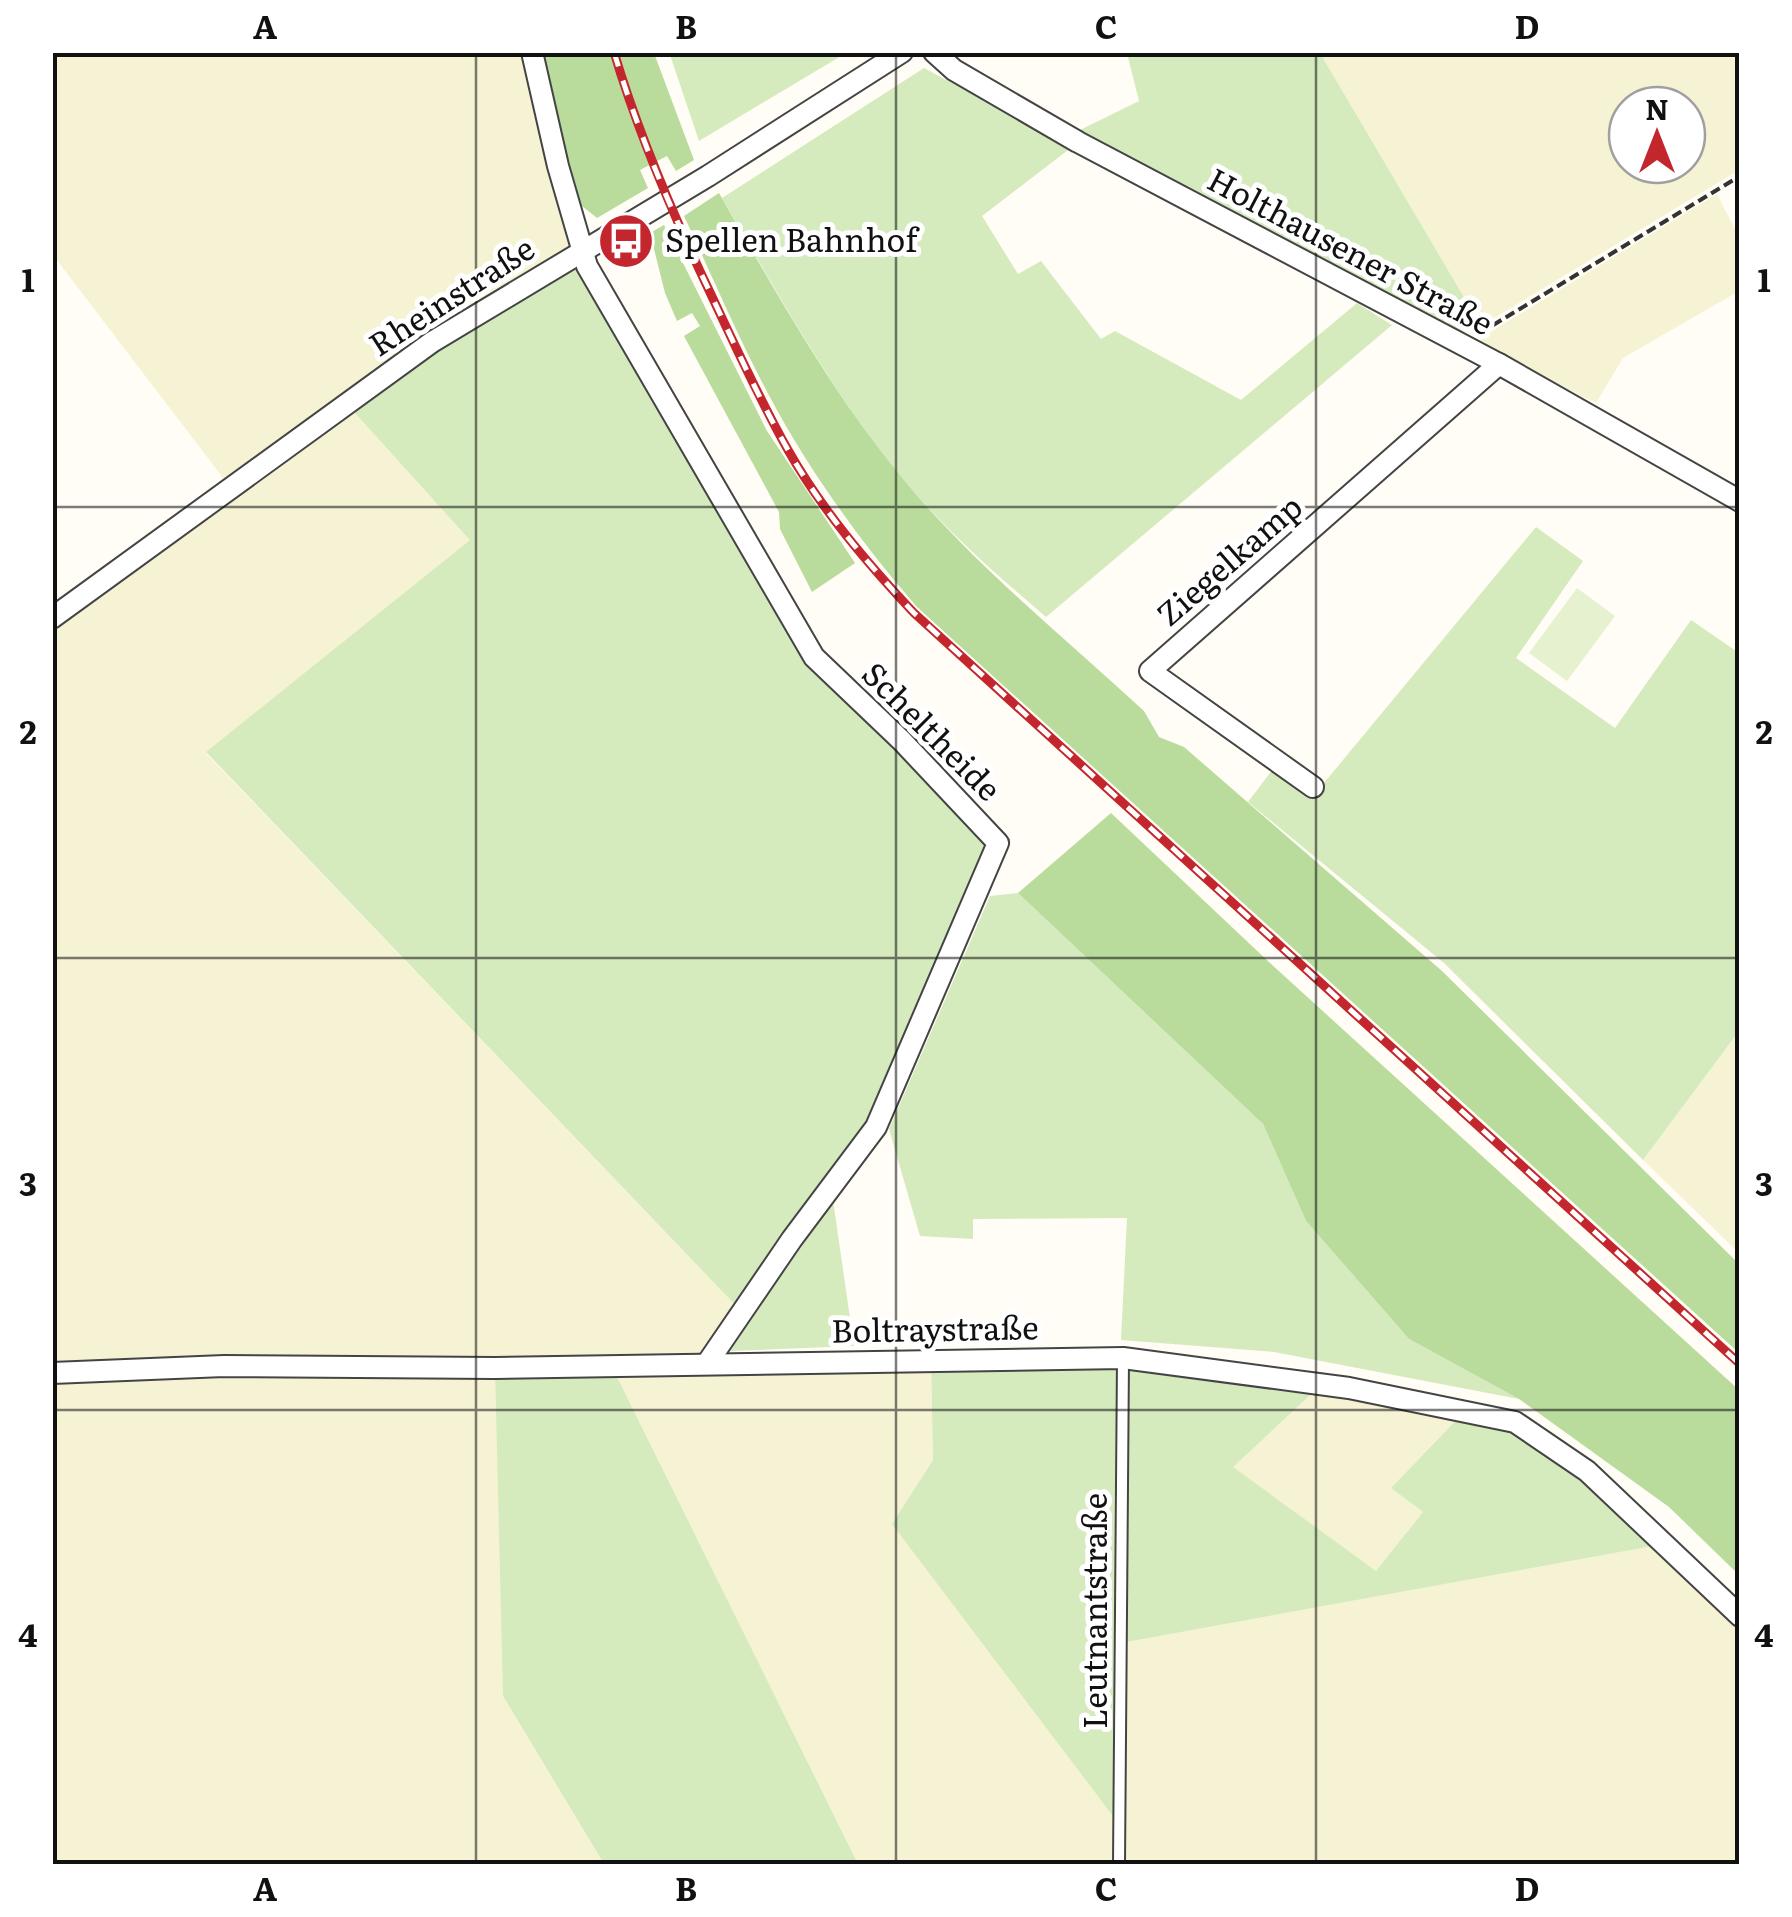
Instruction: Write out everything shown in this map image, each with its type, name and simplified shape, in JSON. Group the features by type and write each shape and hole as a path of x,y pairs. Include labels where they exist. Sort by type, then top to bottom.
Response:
{"street":[{"path":"532,52 582,250"},
{"name":"Rheinstraße","path":"52,618 418,352 708,176 902,52"},
{"name":"Holthausener Straße","path":"934,52 954,70 1078,142 1499,364 1740,501"},
{"name":"Scheltheide","path":"582,250 814,657 902,741 998,843 876,1128 792,1238 708,1362"},
{"name":"Ziegelkamp","path":"1313,787 1150,672 1499,364"},
{"name":"Boltraystraße","path":"52,1372 224,1366 495,1368 1123,1358 1349,1388 1515,1422 1587,1472 1740,1616"}],"lane":[{"name":"Leutnantstraße","path":"1119,1864 1123,1358"}],"path":[{"path":"1465,346 1478,334 1740,176"}],"shaded area":[{"path":"53,53 532,53 582,250 470,540 206,753 742,1312 708,1361 931,1360 933,1460 892,1525 1121,1643 1664,1544 1739,1616 1739,1864 858,1864 610,1365 503,1696 604,1864 53,1864 53,618 230,487 53,255"},
{"path":"1320,53 1739,53 1739,170 1481,326"},
{"path":"1717,194 1739,237 1739,291 1623,358 1596,403 1481,345 1487,334"},
{"path":"1739,1031 1739,1253 1643,1160"},
{"path":"1322,1384 1464,1412 1391,1488 1423,1512 1376,1572 1232,1467"}],"green space":[{"path":"669,52 846,52 846,53 699,141"},
{"path":"539,53 654,53 694,160 676,171 667,156 640,170 648,188 597,218 577,202"},
{"path":"1127,53 1320,53 1481,326 1458,334 1080,130 1139,101"},
{"path":"924,68 1072,147 982,216 1018,274 1041,261 1101,339 1115,331 1241,400 1357,303 1392,325 1046,617 954,534 877,446 807,342 722,198"},
{"path":"719,193 852,412 931,511 1020,599 1144,711 1159,737 1184,747 1442,971 1739,1264 1739,1353 917,607 851,525 807,460 736,329 684,216"},
{"path":"664,225 767,431 855,563 812,592 780,529 779,512 684,336 700,326 692,313 677,321 665,293 650,233"},
{"path":"582,250 814,657 998,843 876,1127 742,1312 206,752 470,540 345,402"},
{"path":"1536,527 1583,561 1516,658 1615,728 1691,620 1739,653 1739,1031 1643,1160 1444,963 1248,802 1276,765 1314,795"},
{"path":"1577,588 1615,616 1567,681 1529,653"},
{"path":"1111,813 1739,1390 1739,1575 1669,1507 1519,1399 1409,1339 1306,1221 1263,1124 1018,893"},
{"path":"1018,893 1263,1124 1306,1221 1409,1339 1519,1399 1274,1352 1121,1340 1127,1218 973,1219 973,1239 920,1236 889,1129 990,896"},
{"path":"833,1200 854,1346 730,1351"},
{"path":"1123,1358 1322,1384 1233,1467 1376,1571 1423,1512 1391,1488 1464,1412 1515,1422 1664,1544 1121,1643 1119,1824 892,1524 933,1460 931,1360"},
{"path":"611,1365 858,1864 604,1864 503,1696 495,1368"}],"railway":[{"path":"614,52 668,200 766,410 815,494 879,575 914,613 1740,1364"}],"place":[{"name":"Spellen Bahnhof","path":"626,241"}]}
